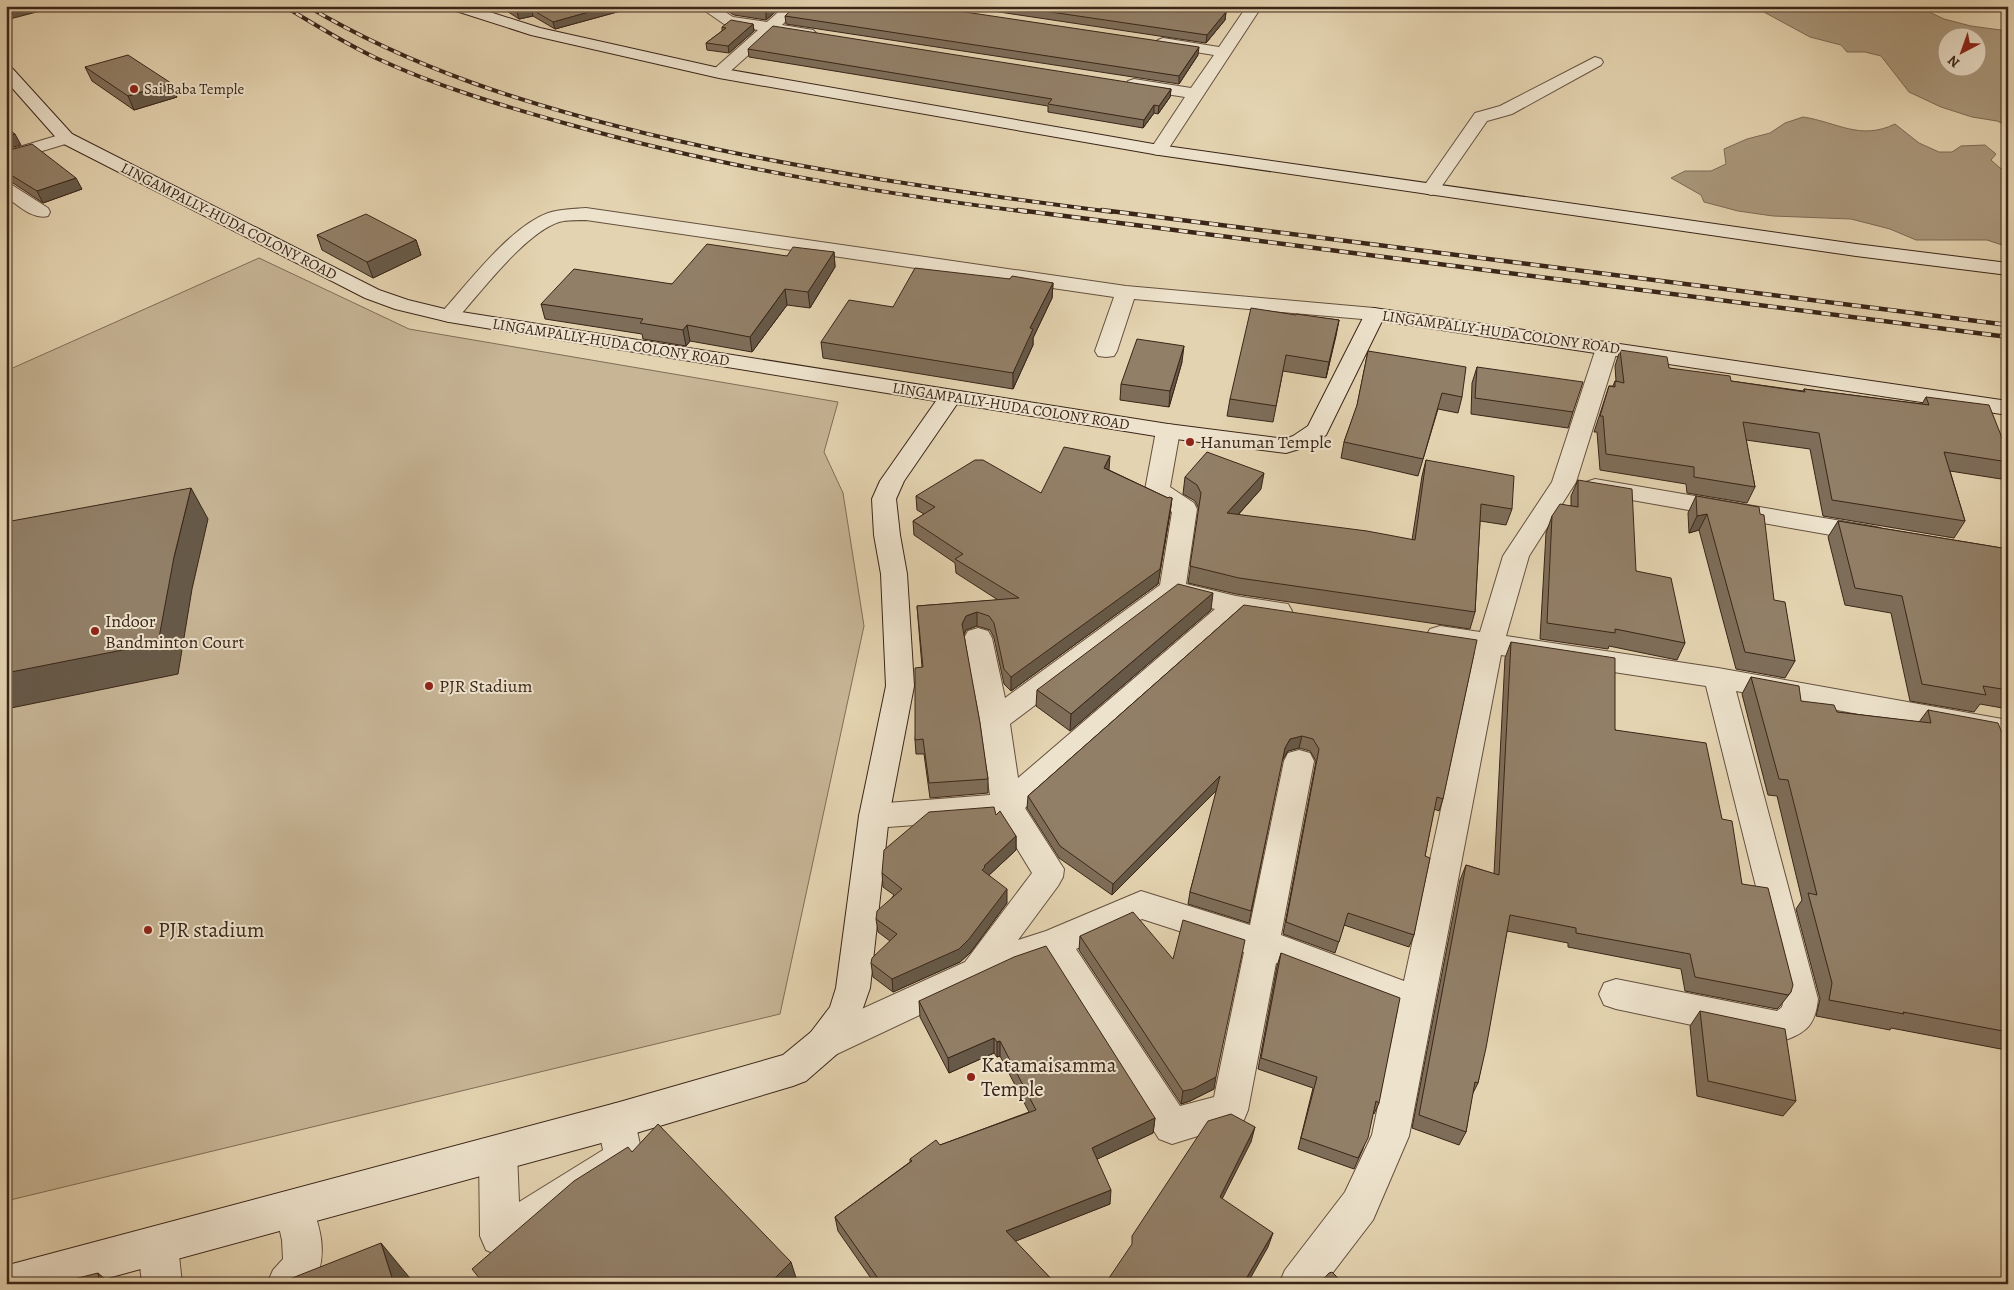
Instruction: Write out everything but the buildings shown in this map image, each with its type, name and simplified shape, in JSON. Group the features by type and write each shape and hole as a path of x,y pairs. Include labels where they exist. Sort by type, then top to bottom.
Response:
{"street":[{"path":"455,6 536,32 719,73 1159,150 1856,250 2008,268"},
{"path":"705,6 729,21 821,35"},
{"path":"719,73 794,6"},
{"path":"1159,150 1251,12"},
{"path":"1229,14 1251,12"},
{"path":"1146,41 1223,52"},
{"path":"1430,189 1481,117 1506,110 1595,62"},
{"name":"LINGAMPALLY-HUDA COLONY ROAD","path":"6,71 66,138 372,294 402,305 449,316 1168,431 1286,446 1301,441 1318,430 1374,314 2008,408"},
{"path":"1116,81 1195,94"},
{"path":"6,157 66,138"},
{"path":"6,189 41,212"},
{"path":"449,316 522,239 541,224 556,217 586,214 1126,292 1374,314"},
{"path":"1106,351 1126,292"},
{"path":"1299,1284 1359,1206 1390,1136 1490,643 1516,556 1564,482 1607,348"},
{"path":"12,1284 616,1122 793,1069 824,1043 845,1014 853,988 874,816 900,686 894,574 887,535 884,499 892,481 951,396"},
{"path":"995,720 1172,589 1185,509 1157,490 1168,431"},
{"path":"1564,482 1892,538"},
{"path":"1172,589 1236,605 1304,615"},
{"path":"874,816 1007,806 1236,605"},
{"path":"1421,633 1718,678 2008,731"},
{"path":"977,972 1020,911 1047,877 1048,869 1007,806 995,720 978,638"},
{"path":"1616,994 1777,1027 1792,1022 1800,1012 1802,999 1718,678"},
{"path":"1054,943 1172,1126 1230,1110 1299,761"},
{"path":"824,1043 1003,960 1054,943 1141,905 1262,943 1418,1001"},
{"path":"498,1153 500,1236 624,1159 616,1122"},
{"path":"287,1284 297,1278 305,1257 294,1209"},
{"path":"158,1246 162,1284"}],"shaded area":[{"path":"1764,6 1811,11 1844,6 1902,6 1927,11 1944,19 1986,28 1936,28 1936,78 1986,78 1986,28 2008,31 2008,126 1997,121 1972,117 1941,107 1909,92 1881,56 1865,52 1847,52 1841,45 1810,37 1762,11"},
{"path":"1803,117 1859,131 1882,129 1895,124 1919,143 1939,152 1952,152 1961,146 1985,145 1996,154 1991,160 2000,168 2008,171 2008,247 1987,240 1916,240 1890,229 1851,219 1773,216 1738,211 1704,202 1701,195 1671,178 1685,171 1711,171 1726,164 1724,149 1747,139 1770,133 1785,123"},
{"name":"PJR Stadium","path":"259,258 409,329 838,402 824,452 843,493 864,626 780,1014 6,1201 6,371"}],"railway":[{"path":"284,6 352,46 399,68 468,94 564,123 736,165 910,196 1027,212"},
{"path":"307,6 347,28 430,67 515,97 603,123 705,147 820,169 937,188 1112,212"},
{"path":"1018,210 2008,337"},
{"path":"1102,210 2008,325"}],"place":[{"name":"Sai Baba Temple","path":"134,89"},
{"name":"Hanuman Temple","path":"1190,442"},
{"name":"Indoor Bandminton Court","path":"95,631"},
{"name":"PJR Stadium","path":"429,686"},
{"name":"PJR stadium","path":"148,930"},
{"name":"Katamaisamma Temple","path":"971,1077"}]}
